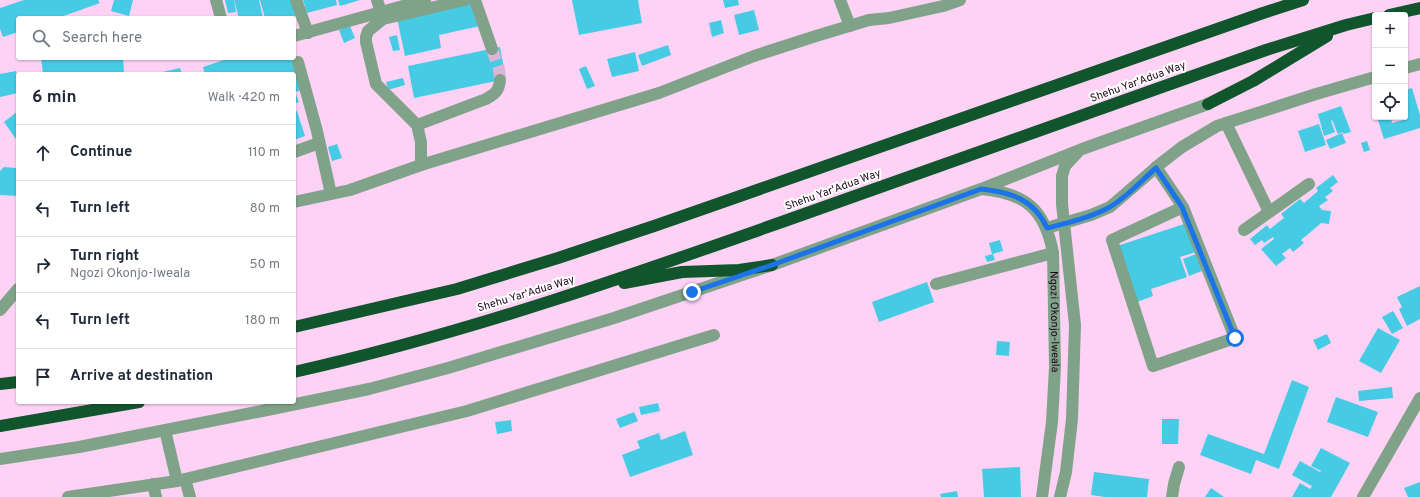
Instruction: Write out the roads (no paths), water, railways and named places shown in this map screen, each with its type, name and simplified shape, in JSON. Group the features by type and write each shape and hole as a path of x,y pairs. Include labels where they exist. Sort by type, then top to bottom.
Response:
{"highway":[{"path":"296,327 457,289 558,258 657,225 1255,15 1303,0"},
{"path":"1402,12 1420,8"},
{"name":"Shehu Yar'Adua Way","path":"296,372 403,345 677,260 1266,50 1346,25 1372,19"},
{"path":"1208,104 1253,81 1287,59 1346,25"},
{"path":"590,288 682,272 739,270 772,265"},
{"path":"0,384 16,382"},
{"path":"0,426 127,404"}],"street":[{"path":"216,0 220,16"},
{"path":"296,0 308,33"},
{"path":"377,0 381,12"},
{"path":"296,36 425,0"},
{"path":"421,165 421,142 417,125 376,84 367,48 366,37 368,31 383,19 465,0"},
{"path":"474,0 492,49"},
{"path":"840,0 850,26"},
{"path":"296,202 350,190 421,165 659,93 754,56 869,20 889,18 943,6 960,0"},
{"path":"298,62 331,194"},
{"path":"1408,67 1420,64"},
{"path":"1047,228 1091,215 1110,207 1182,147 1217,126 1372,78"},
{"path":"417,125 486,100 495,94 500,80"},
{"path":"296,404 369,389 448,368 614,318 772,265 981,189 1082,149 1208,104"},
{"path":"1226,123 1269,212"},
{"path":"296,151 319,143"},
{"path":"1060,497 1066,472 1072,418 1075,324 1064,224 1062,176 1065,166 1072,157 1082,149"},
{"path":"1156,168 1182,207 1235,338 1154,366 1112,240 1182,207"},
{"path":"1244,230 1309,184"},
{"name":"Ngozi Okonjo-Iweala","path":"981,189 1009,193 1022,200 1034,209 1044,221 1050,236 1053,253 1055,367 1052,422 1042,497"},
{"path":"936,284 1053,253"},
{"path":"0,310 16,291"},
{"path":"68,497 181,480 467,411 714,335"},
{"path":"1366,496 1420,398"},
{"path":"0,459 79,447 294,404"},
{"path":"165,430 181,480 190,497"},
{"path":"1172,497 1179,467"},
{"path":"153,484 156,497"}],"tunnel":[{"path":"492,49 499,69 500,80"}]}
